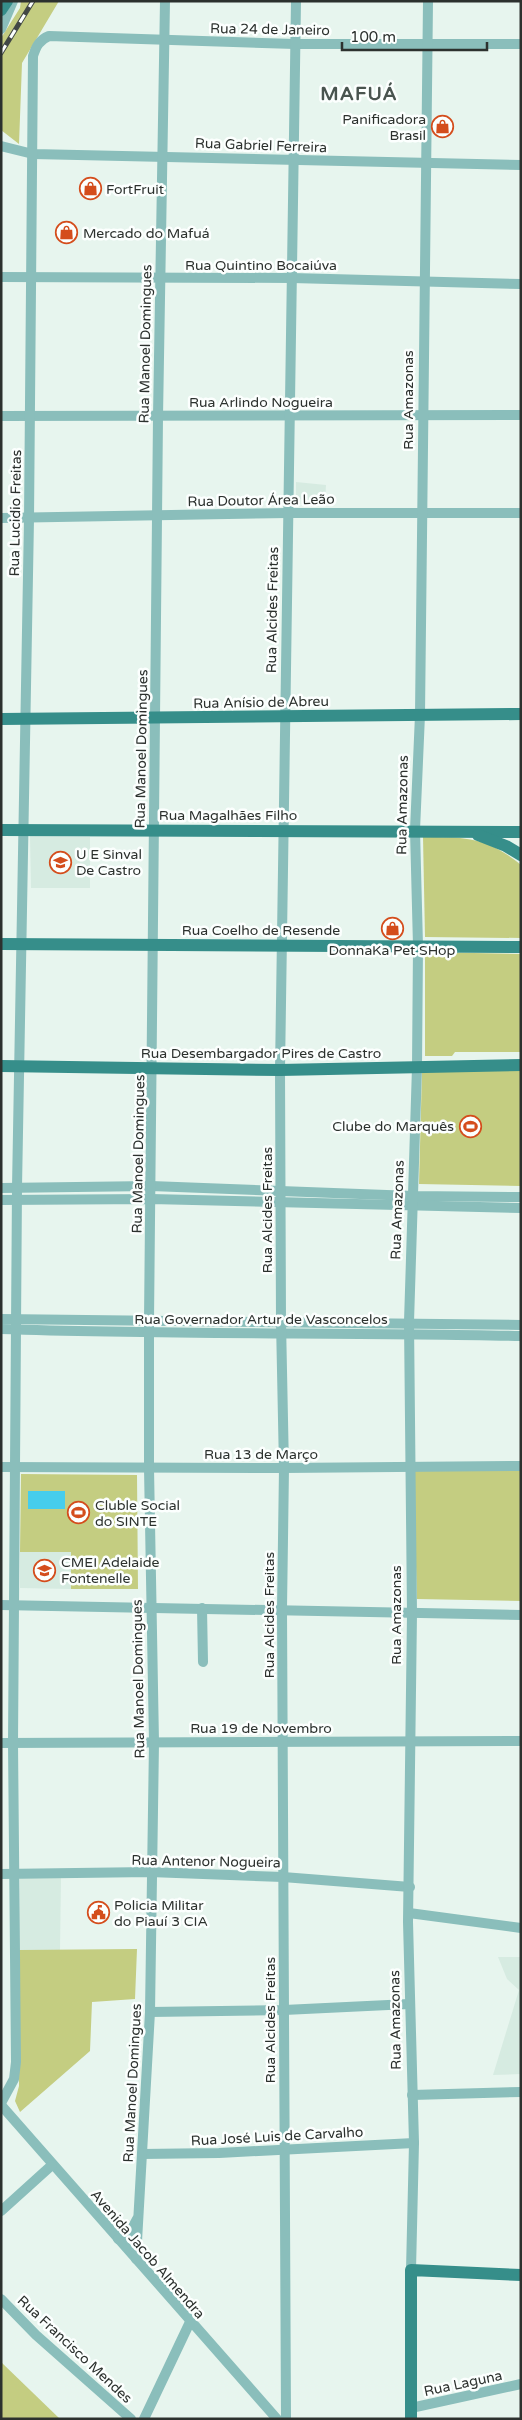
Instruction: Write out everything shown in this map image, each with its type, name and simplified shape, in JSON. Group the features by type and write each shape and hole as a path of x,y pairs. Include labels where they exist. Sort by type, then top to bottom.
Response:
{"main road":[{"path":"1,10 7,1"},
{"name":"Rua Anísio de Abreu","path":"1,719 521,714"},
{"name":"Rua Magalhães Filho","path":"1,830 454,830 521,832"},
{"name":"Rua Magalhães Filho","path":"454,830 490,838 521,855"},
{"name":"Rua Coelho de Resende","path":"1,944 521,947"},
{"name":"Rua Desembargador Pires de Castro","path":"1,1066 280,1070 521,1065"},
{"path":"411,2270 521,2275"},
{"name":"Rua Amazonas","path":"411,2270 411,2413"}],"street":[{"path":"1,29 13,1"},
{"name":"Rua Manoel Domingues","path":"136,2259 150,2012 150,1872 154,1742 149,1468 149,1321 158,417 165,1"},
{"name":"Rua Alcides Freitas","path":"286,2419 282,1609 284,1468 281,1327 280,1070 296,1"},
{"name":"Rua Amazonas","path":"411,2270 414,2144 409,1913 412,1613 409,1322 417,1067 418,946 416,830 420,715 423,281 428,1"},
{"name":"Rua 24 de Janeiro","path":"48,36 295,44 521,44"},
{"name":"Rua Lucidio Freitas","path":"1,2104 14,2079 16,2062 14,1743 18,1330 17,1188 24,719 30,519 30,278 33,56 36,46 43,38 48,36"},
{"name":"Rua Gabriel Ferreira","path":"1,146 33,154 521,165"},
{"name":"Rua Quintino Bocaiúva","path":"1,277 292,278 521,284"},
{"name":"Rua Arlindo Nogueira","path":"1,416 521,415"},
{"name":"Rua Doutor Área Leão","path":"1,518 30,519 288,513 521,513"},
{"path":"62,1186 62,1200"},
{"path":"1,1188 151,1186 280,1191 521,1208"},
{"path":"509,1208 510,1197"},
{"path":"1,1200 151,1199 280,1203 521,1197"},
{"name":"Rua Governador Artur de Vasconcelos","path":"1,1319 149,1321 521,1336"},
{"name":"Rua Governador Artur de Vasconcelos","path":"1,1329 149,1334 409,1322 521,1325"},
{"name":"Rua 13 de Março","path":"1,1467 284,1468 521,1466"},
{"path":"1,1605 521,1615"},
{"path":"202,1608 203,1662"},
{"name":"Rua 19 de Novembro","path":"1,1743 521,1741"},
{"name":"Rua Antenor Nogueira","path":"1,1874 150,1872 283,1876 410,1887"},
{"path":"409,1913 521,1928"},
{"path":"150,2012 284,2010 410,2004"},
{"path":"412,2095 521,2092"},
{"name":"Avenida Jacob Almendra","path":"1,2104 52,2165 277,2419"},
{"name":"Rua José Luis de Carvalho","path":"142,2154 219,2153 284,2148 414,2144"},
{"path":"1,2211 52,2165"},
{"path":"118,2239 129,2234 138,2216"},
{"name":"Rua Francisco Mendes","path":"1,2299 36,2335 131,2419"},
{"path":"144,2419 190,2322"},
{"name":"Rua Laguna","path":"411,2413 521,2384"}],"shaded area":[{"path":"296,482 326,485 325,503 296,504"},
{"name":"U E Sinval De Castro","path":"30,836 90,837 90,888 31,888"},
{"name":"CMEI Adelaide Fontenelle","path":"20,1552 71,1552 71,1589 20,1588"},
{"path":"20,1877 61,1877 60,1950 19,1950"},
{"path":"498,1957 521,1957 521,2074 493,2075 519,1990 507,1979"}],"green space":[{"path":"21,1 59,1 22,63 19,144 1,130 1,38 20,8"},
{"path":"423,837 464,838 486,844 509,856 521,865 521,938 425,937"},
{"path":"425,952 521,954 521,1052 455,1052 452,1056 425,1056"},
{"name":"Clube do Marquês","path":"521,1069 521,1186 419,1184 422,1071"},
{"path":"413,1471 521,1471 521,1601 417,1599"},
{"name":"Cluble Social do SINTE","path":"21,1474 137,1475 138,1589 71,1589 71,1552 20,1552"},
{"path":"137,1949 135,1999 92,2002 90,2051 20,2112 15,2101 19,2086 19,1950"},
{"path":"1,2362 60,2419 1,2419"}],"water":[{"path":"28,1491 65,1491 65,1509 28,1509"}],"railway":[{"path":"1,53 33,1"}],"place":[{"name":"Panificadora Brasil","path":"442,127"},
{"name":"FortFruit","path":"90,189"},
{"name":"Mercado do Mafuá","path":"67,233"},
{"name":"U E Sinval De Castro","path":"60,862"},
{"name":"DonnaKa Pet SHop","path":"392,928"},
{"name":"Clube do Marquês","path":"470,1126"},
{"name":"Cluble Social do SINTE","path":"79,1513"},
{"name":"CMEI Adelaide Fontenelle","path":"45,1570"},
{"name":"Policia Militar do Piauí 3 CIA","path":"98,1913"}],"district":[{"name":"MAFUÁ","path":"359,93"}]}
